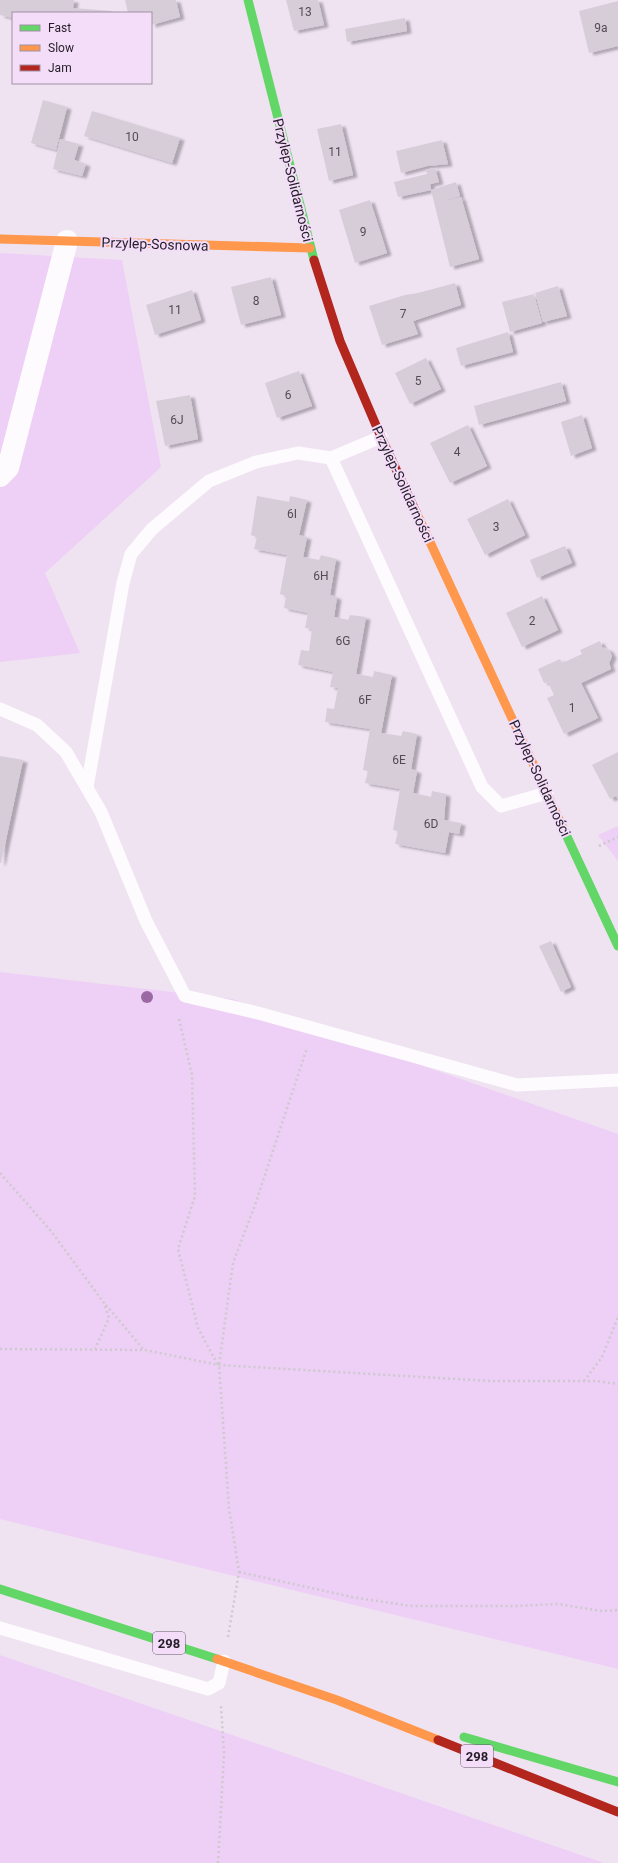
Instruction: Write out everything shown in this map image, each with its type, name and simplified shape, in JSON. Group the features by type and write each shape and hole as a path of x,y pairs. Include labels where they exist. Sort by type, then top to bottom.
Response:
{"main road":[{"name":"Przylep-Solidarności","path":"248,0 310,248 340,341 381,437 618,946"},
{"name":"Przylep-Sosnowa","path":"0,239 310,248"},
{"name":"298","path":"0,1589 224,1661 337,1700 618,1812"},
{"name":"298","path":"337,1700 436,1729"},
{"name":"298","path":"458,1735 618,1782"}],"street":[{"path":"0,476 8,468 67,241"}],"lane":[{"path":"87,787 124,583 131,554 152,529 210,481 256,462 298,453 331,458 381,437"},
{"path":"331,458 482,787 501,806 546,793"},
{"path":"0,709 37,725 66,752 101,812 146,921 185,996 258,1013 517,1085 618,1080"},
{"path":"0,1628 208,1689 219,1683 224,1661"}],"path":[{"path":"593,849 618,837"},
{"path":"179,1019 192,1075 196,1196 178,1249 198,1328 218,1365"},
{"path":"224,1661 239,1572 229,1508 218,1365 233,1263 255,1205 306,1048"},
{"path":"0,1173 51,1231 104,1303 145,1350"},
{"path":"95,1349 109,1318 104,1303"},
{"path":"584,1381 602,1357 618,1317"},
{"path":"0,1349 145,1350 218,1365 490,1381 584,1381 618,1384"},
{"path":"239,1572 352,1597 410,1606 516,1606 557,1604 602,1611 618,1610"},
{"path":"218,1863 224,1753 219,1683"}],"shaded area":[{"path":"0,253 122,260 161,467 45,573 80,653 0,662"},
{"path":"618,826 618,861 598,835"},
{"path":"0,972 232,999 618,1134 618,1669 0,1519"},
{"path":"0,1655 604,1863 0,1863"}],"building":[{"path":"0,0 74,0 73,8 112,11 12,12 12,18 0,15"},
{"path":"125,0 176,0 180,17 152,25 152,12 128,12"},
{"path":"286,0 318,0 324,25 294,31"},
{"path":"618,1 618,46 589,53 579,11"},
{"path":"405,18 407,31 347,42 345,29"},
{"path":"43,100 67,107 56,150 31,143"},
{"path":"92,111 180,138 172,163 84,136"},
{"path":"341,124 353,175 329,181 317,129"},
{"path":"60,139 79,144 74,160 86,164 82,176 53,169"},
{"path":"442,140 448,164 427,166 401,173 396,151"},
{"path":"435,168 439,182 430,184 431,190 398,197 394,182 427,174 426,170"},
{"path":"456,182 460,196 444,201 461,197 479,259 450,267 431,190"},
{"path":"370,200 387,253 355,263 339,210"},
{"path":"271,277 281,315 241,325 231,287"},
{"path":"455,283 461,305 413,321 418,334 382,345 369,306 405,295"},
{"path":"558,286 567,316 543,322 535,293"},
{"path":"192,290 201,320 155,335 146,305"},
{"path":"534,294 542,323 510,332 502,302"},
{"path":"508,332 513,352 461,366 456,348"},
{"path":"426,358 441,389 410,404 395,373"},
{"path":"299,371 312,406 277,418 265,383"},
{"path":"561,382 566,401 479,425 474,406"},
{"path":"190,395 198,439 165,446 156,401"},
{"path":"582,415 592,448 571,456 561,422"},
{"path":"468,425 487,466 450,483 430,443"},
{"path":"257,496 289,502 290,496 307,500 299,535 307,537 303,557 319,560 321,555 336,559 330,595 337,597 334,617 348,620 350,615 366,617 356,674 373,677 374,671 392,675 381,733 401,736 403,731 417,734 411,769 417,771 413,793 431,797 432,791 446,794 444,820 461,823 459,834 449,832 445,853 395,844 398,831 393,830 400,789 365,783 368,771 363,770 370,729 325,722 327,708 334,709 338,688 330,687 333,672 298,665 301,650 309,651 312,629 305,628 308,613 284,608 286,596 280,594 287,555 254,549 257,537 251,535"},
{"path":"508,499 525,535 485,555 467,519"},
{"path":"565,546 572,563 537,578 530,560"},
{"path":"542,596 558,630 522,647 506,613"},
{"path":"600,641 602,647 609,650 612,656 609,663 611,669 581,683 598,718 564,734 547,698 554,695 548,682 544,683 538,669 560,659 562,663 582,654 580,650"},
{"path":"618,752 618,799 616,796 610,799 592,765"},
{"path":"0,756 23,760 1,863 0,863"},
{"path":"551,941 571,987 561,992 539,946"}],"traffic: fast":[{"path":"248,0 314,260"},
{"path":"562,826 618,946"},
{"path":"0,1589 217,1659"},
{"path":"464,1737 618,1782"}],"traffic: slow":[{"path":"0,239 310,248"},
{"path":"416,512 562,826"},
{"path":"217,1659 337,1700 438,1740"}],"traffic: jam":[{"path":"314,260 340,341 381,437 416,512"},
{"path":"438,1740 618,1812"}]}
